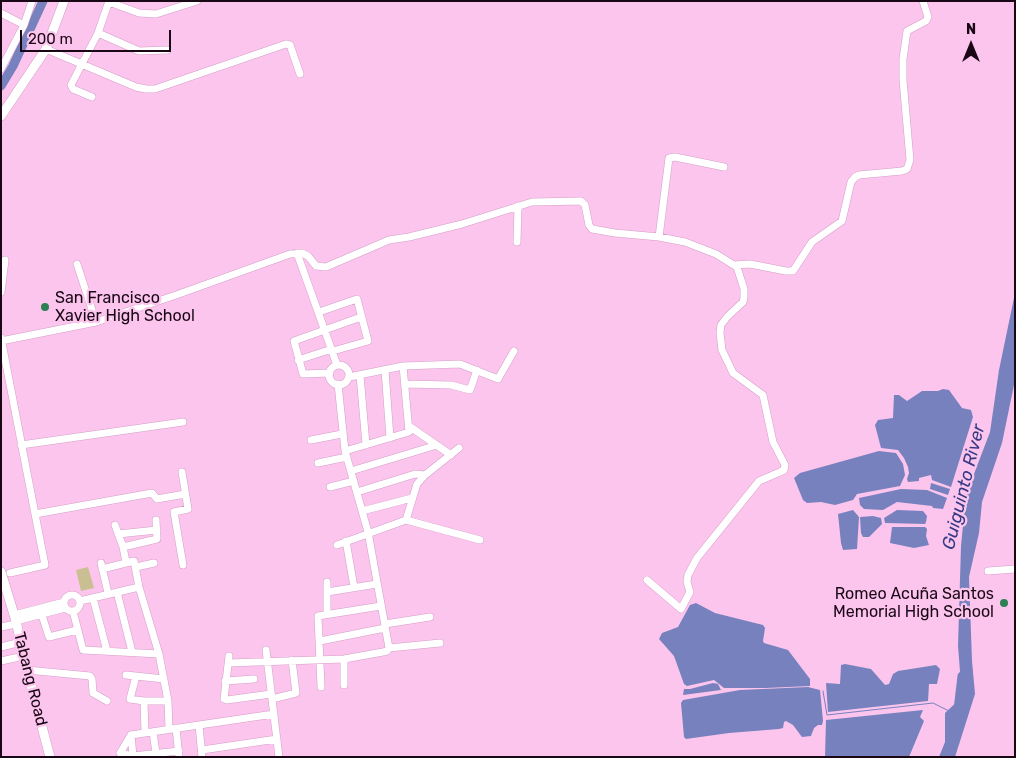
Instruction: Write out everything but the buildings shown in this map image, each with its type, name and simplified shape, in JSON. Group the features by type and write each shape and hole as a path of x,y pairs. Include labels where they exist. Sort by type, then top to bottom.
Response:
{"main road":[{"path":"1,116 46,49 64,1"},
{"name":"Tabang Road","path":"5,572 27,670 50,757"}],"street":[{"path":"1,69 24,25 32,1"},
{"path":"92,97 72,87 98,33 109,1 139,13 156,14 197,1"},
{"path":"734,265 750,264 793,271 812,242 842,222 851,182 855,177 908,169 910,160 903,59 906,31 926,21 928,17 923,1"},
{"path":"1,13 24,25"},
{"path":"98,33 139,51 167,50"},
{"path":"46,49 136,88 155,88 286,44 290,45 300,74"},
{"path":"659,236 669,158 724,167"},
{"path":"5,572 45,565 1,340 96,322 297,253 308,256 316,266 326,267 389,240 462,224 532,202 580,201 585,205 589,225 592,229 615,234 659,236 685,242 702,248 739,269 742,277 744,298 743,302 721,325 722,350 733,373 763,395 773,442 785,464 785,468 780,472 759,481 697,558 688,575 687,582 690,592 681,609 647,580"},
{"path":"517,242 518,206"},
{"path":"297,253 338,365"},
{"path":"1,292 5,260"},
{"path":"77,264 96,322"},
{"path":"298,360 368,341 357,299 319,312"},
{"path":"330,374 303,374 294,341 361,317"},
{"path":"349,377 403,366 460,364 498,379 514,351"},
{"path":"338,365 347,369 349,377 346,382 338,384 333,382 330,374 332,368 338,365"},
{"path":"318,463 366,445 410,432 403,366"},
{"path":"385,370 390,438"},
{"path":"405,384 451,385 470,390 477,370"},
{"path":"360,375 366,445"},
{"path":"338,384 342,434 368,532 389,648"},
{"path":"22,445 183,422"},
{"path":"409,426 451,455"},
{"path":"311,440 342,434"},
{"path":"351,471 437,445"},
{"path":"406,520 412,498 425,474 459,448"},
{"path":"182,472 188,509 174,512 183,565"},
{"path":"357,492 415,474 425,474"},
{"path":"330,487 354,482"},
{"path":"35,514 152,493 157,499 185,494"},
{"path":"362,511 412,498"},
{"path":"123,546 157,539 156,520"},
{"path":"337,545 368,532 406,520 480,540"},
{"path":"115,525 123,546 126,562"},
{"path":"118,534 157,530"},
{"path":"346,541 354,587"},
{"path":"108,593 101,566 134,561 139,587 164,679 179,754 156,753 133,756 120,753 130,735"},
{"path":"136,568 154,563"},
{"path":"988,571 1015,569"},
{"path":"327,614 328,582"},
{"path":"328,592 378,584"},
{"path":"80,601 139,587"},
{"path":"116,592 132,652"},
{"path":"64,605 66,598 70,595 75,596 80,601"},
{"path":"93,598 107,651"},
{"path":"73,611 78,608 80,601"},
{"path":"64,605 73,611 82,650 158,654"},
{"path":"1,627 15,620 64,605"},
{"path":"320,687 318,616 382,606"},
{"path":"41,612 49,637 78,630"},
{"path":"320,641 430,617"},
{"path":"1,647 21,642"},
{"path":"292,660 296,692 272,697 224,699 229,660 344,659 387,651 389,648 440,643"},
{"path":"266,650 279,757"},
{"path":"1,662 24,656"},
{"path":"344,659 344,685"},
{"path":"27,670 90,676 93,693 107,701"},
{"path":"126,675 164,679"},
{"path":"136,676 130,698 144,701 168,702"},
{"path":"225,681 254,678"},
{"path":"144,701 145,733"},
{"path":"130,735 274,714"},
{"path":"198,725 202,753 277,739"},
{"path":"153,732 156,753"},
{"path":"130,735 133,756"}],"shaded area":[{"path":"88,567 94,588 81,591 76,570"}],"water":[{"path":"1015,293 1015,380 1002,443 982,502 979,533 969,577 975,694 955,757 939,757 945,742 945,713 962,697 958,646 961,546 966,495 990,432 999,370"},
{"path":"943,389 949,390 962,408 971,410 973,417 951,487 932,480 931,475 919,478 919,481 908,482 908,467 904,458 898,450 881,448 875,425 878,420 893,418 894,395 899,395 907,401 922,391 938,391"},
{"path":"879,451 896,453 903,464 905,475 900,486 857,494 853,500 835,505 821,502 807,503 803,500 794,478 800,473"},
{"path":"931,483 950,489 948,495 930,489"},
{"path":"901,489 927,490 947,498 943,509 897,502 883,510 864,509 860,505 859,498"},
{"path":"853,510 859,517 857,549 843,550 838,514"},
{"path":"897,510 923,511 927,516 926,522 925,524 885,523 884,518"},
{"path":"873,516 881,518 882,524 869,537 863,537 860,517"},
{"path":"892,527 925,527 927,529 926,536 929,545 914,548 890,543"},
{"path":"696,603 715,613 763,625 765,628 764,643 788,650 810,679 810,686 724,688 714,680 687,686 684,684 674,656 659,639 662,633 678,627 690,605"},
{"path":"845,664 871,669 885,685 889,684 893,674 898,671 936,665 940,669 937,684 929,684 928,701 828,712 826,683 840,684 841,665"},
{"path":"713,683 718,684 721,690 683,695 684,689"},
{"path":"808,687 820,690 823,721 822,725 814,728 811,736 802,737 793,725 786,721 783,728 779,729 686,739 684,737 681,703 683,700 740,690"},
{"path":"923,710 920,717 924,721 909,757 825,757 826,720"}],"waterway":[{"path":"1,86 13,66 43,1"},
{"name":"Guiguinto River","path":"958,710 962,676"},
{"path":"823,691 827,715 933,703 949,711"}],"place":[{"name":"San Francisco Xavier High School","path":"45,307"},
{"name":"Romeo Acuña Santos Memorial High School","path":"1004,603"}]}
